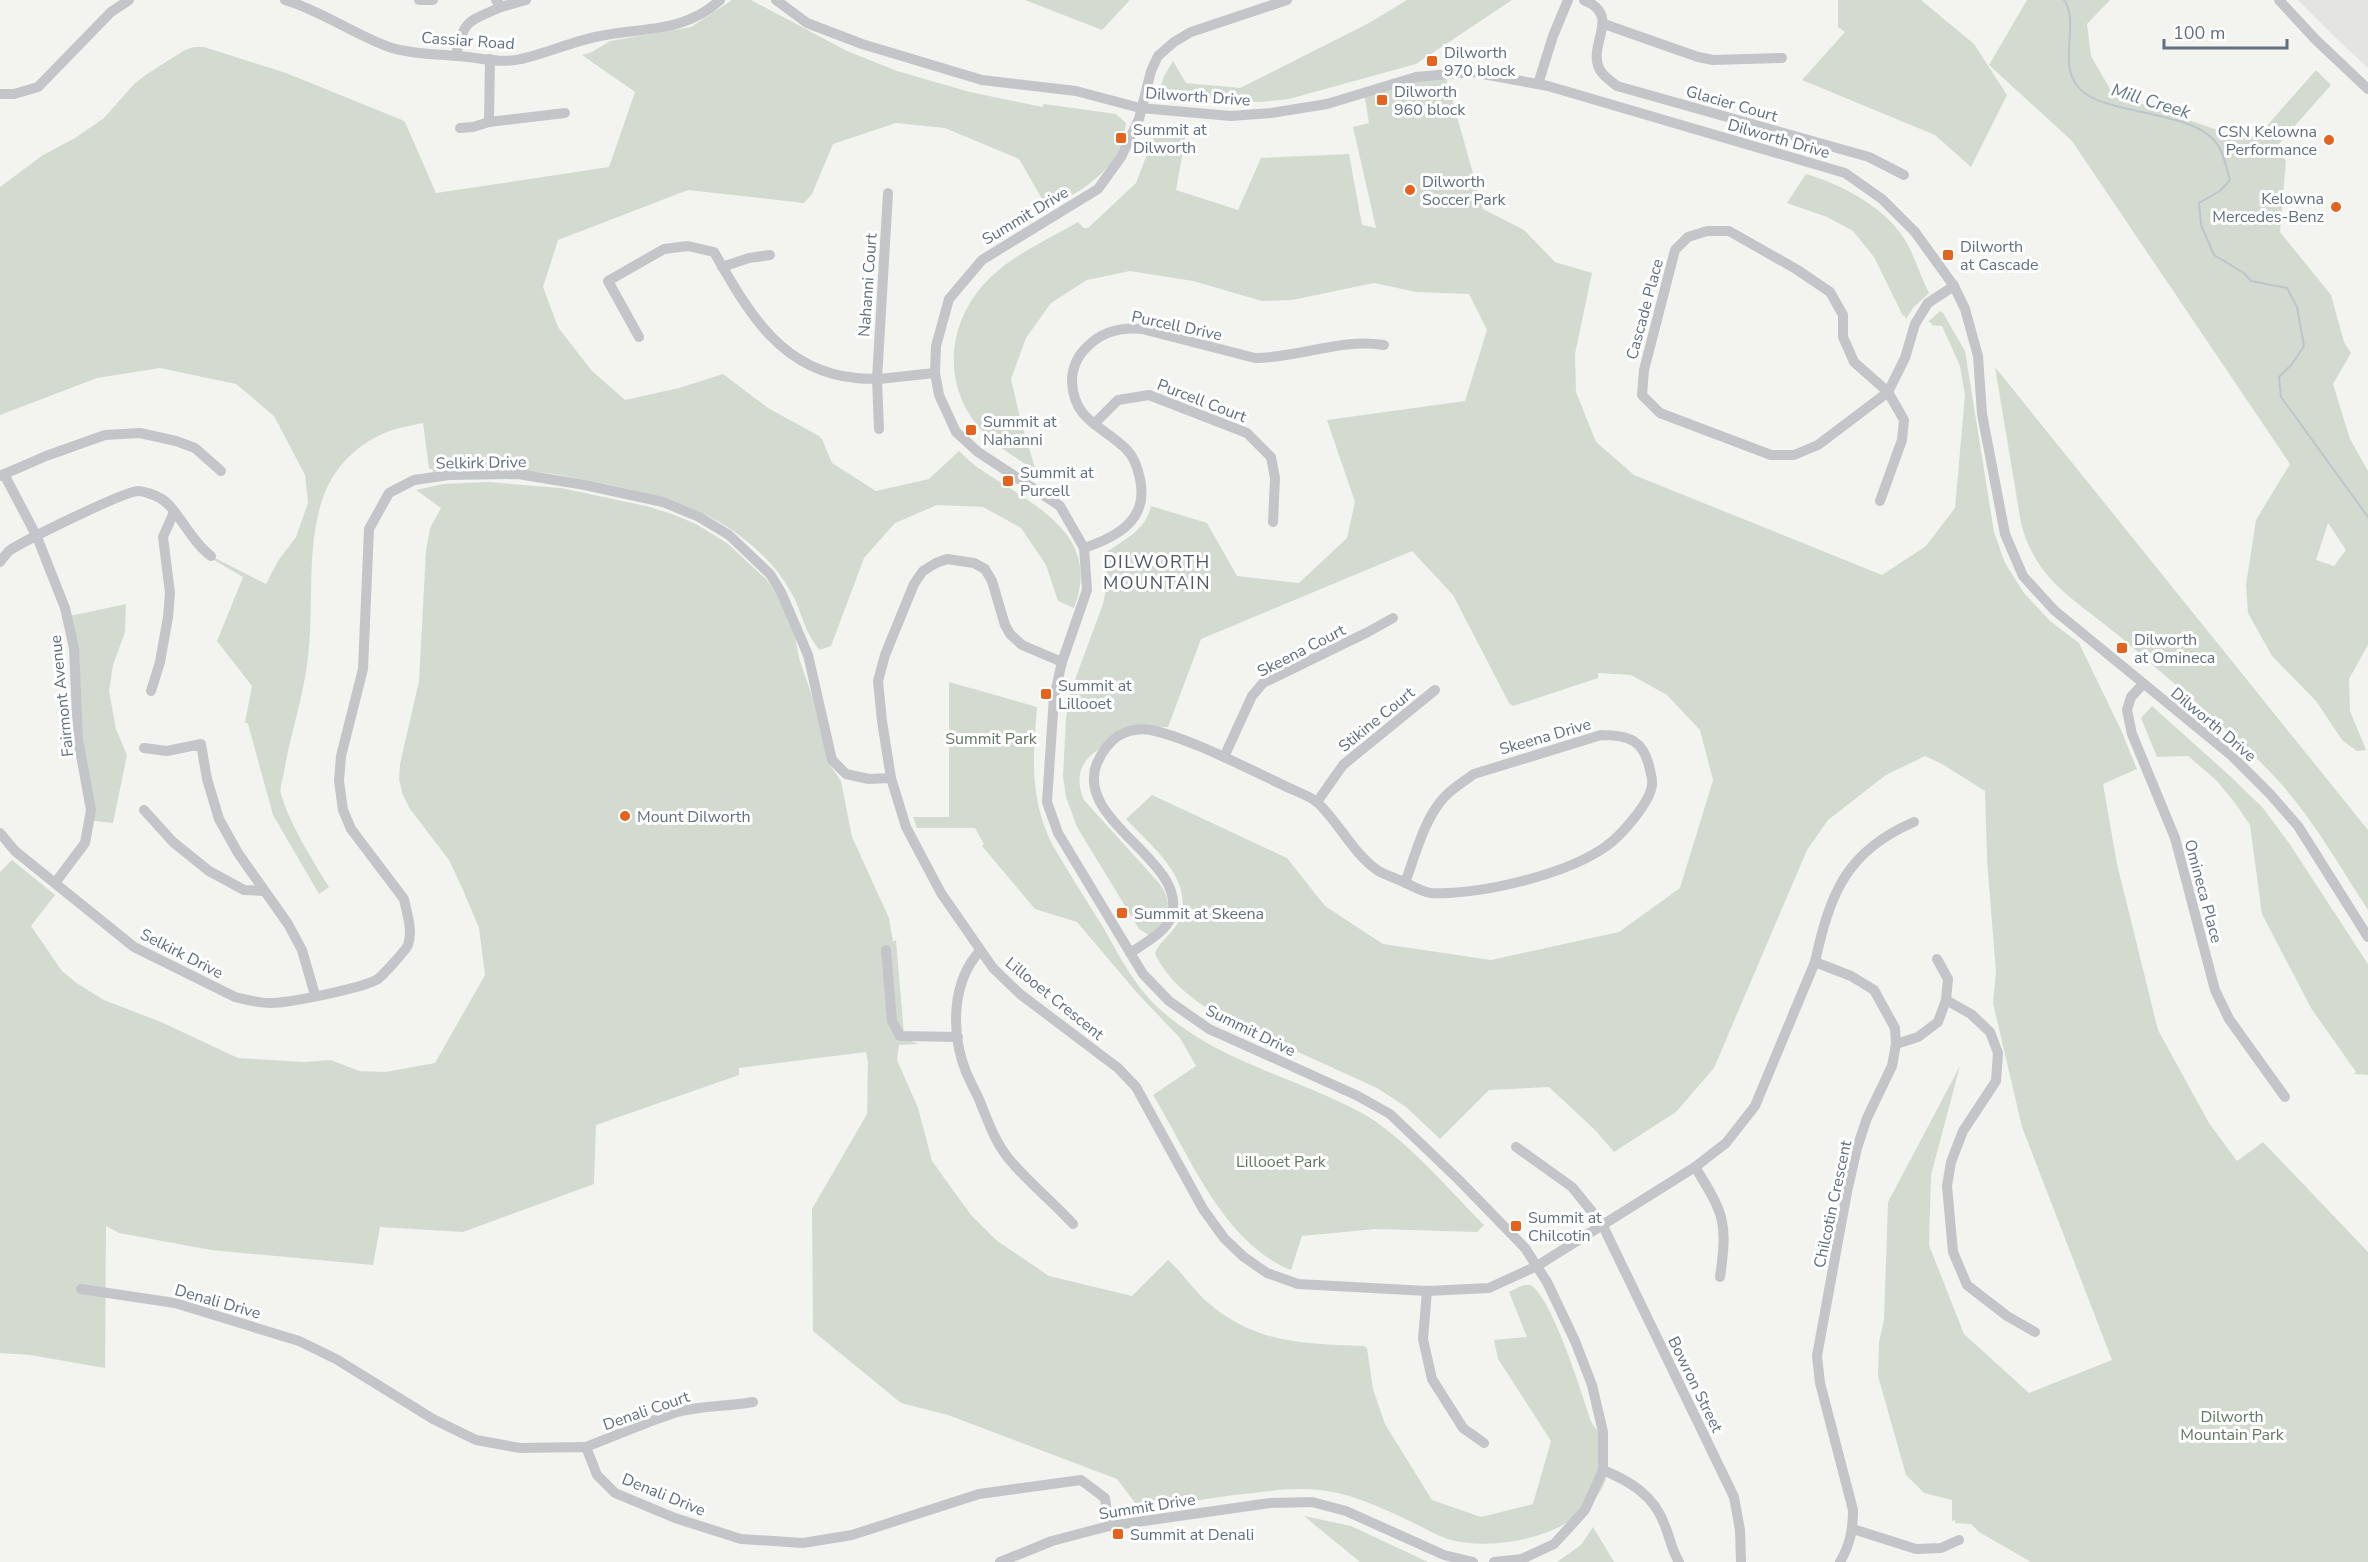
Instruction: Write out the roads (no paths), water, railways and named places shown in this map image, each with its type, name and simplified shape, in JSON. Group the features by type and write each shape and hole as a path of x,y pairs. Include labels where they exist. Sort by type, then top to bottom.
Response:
{"street":[{"path":"0,94 14,94 38,87 111,12 129,0"},
{"name":"Cassiar Road","path":"285,0 310,9 360,36 392,48 456,56 518,60 600,36 683,23 709,10 720,0"},
{"path":"419,0 433,0"},
{"path":"456,56 461,35 468,22 498,4 526,0"},
{"name":"Dilworth Drive","path":"776,0 807,23 862,44 982,80 1076,91 1140,108 1231,116 1271,114 1327,104 1416,77 1472,72 1538,84 1845,173 1882,199 1915,232 1954,286 1965,309 1978,356 1982,414 2005,534 2023,576 2054,610 2232,756 2270,794 2298,826 2368,937"},
{"name":"Summit Drive","path":"1287,0 1191,32 1174,42 1158,56 1151,71 1139,119 1121,157 1098,189 982,260 949,299 936,346 935,372 939,395 956,432 978,452 1060,506 1084,548 1087,590 1062,662 1051,716 1047,802 1058,833 1143,974 1169,1001 1209,1029 1356,1095 1390,1114 1525,1248 1547,1282 1575,1341 1592,1385 1603,1432 1603,1470 1585,1510 1554,1544 1522,1559 1494,1562"},
{"path":"1538,84 1553,36 1568,0"},
{"path":"1584,0 1590,2 1601,15 1604,24 1698,57 1713,60 1782,58"},
{"path":"2279,0 2316,40 2368,89"},
{"name":"Glacier Court","path":"1604,24 1596,55 1600,71 1617,86 1869,157 1904,175"},
{"path":"489,122 490,59"},
{"path":"460,128 489,122 565,113"},
{"name":"Nahanni Court","path":"879,429 877,378 888,194"},
{"name":"Cascade Place","path":"1888,392 1854,362 1843,338 1843,315 1830,292 1730,231 1707,231 1688,237 1675,250 1644,370 1642,395 1660,413 1771,455 1794,455 1818,444 1888,392 1905,358 1919,317 1928,303 1954,286"},
{"path":"639,338 608,281 664,249 688,246 714,252 744,304 761,328 783,348 829,374 877,378 935,372"},
{"path":"722,267 749,258 770,255"},
{"name":"Purcell Drive","path":"1084,548 1108,540 1130,524 1140,505 1142,489 1137,468 1129,451 1081,412 1073,395 1072,375 1080,353 1094,340 1110,331 1126,328 1142,329 1255,358 1272,358 1366,342 1384,345"},
{"path":"1880,501 1902,440 1904,420 1888,392"},
{"name":"Purcell Court","path":"1094,424 1118,399 1149,395 1247,433 1271,457 1275,478 1273,522"},
{"path":"2,475 105,435 140,433 195,448 221,471"},
{"name":"Selkirk Drive","path":"0,833 15,851 134,947 235,997 271,1003 295,1000 378,979 408,946 410,929 404,900 351,830 343,810 339,781 341,756 363,669 369,529 389,493 414,480 449,475 518,474 585,485 663,502 699,517 729,535 770,574 781,592 808,655 832,760 846,774 869,779 891,778"},
{"name":"Fairmont Avenue","path":"2,475 37,537 65,608 72,638 78,739 91,810 85,843 55,883"},
{"path":"0,561 9,551 118,497 138,491 161,498 174,512 199,548 211,556"},
{"path":"151,691 160,662 168,616 170,593 164,537 174,512"},
{"name":"Lillooet Crescent","path":"1062,662 1022,645 1010,634 1005,625 992,581 985,569 974,563 947,559 923,571 914,584 885,655 878,681 891,778 906,827 941,893 993,968 1020,994 1118,1068 1136,1087 1203,1209 1224,1238 1244,1257 1267,1273 1298,1284 1427,1291 1489,1288 1537,1266"},
{"name":"Skeena Court","path":"1224,757 1252,696 1263,682 1393,618"},
{"name":"Omineca Place","path":"2144,684 2131,697 2127,710 2132,734 2175,838 2215,990 2229,1019 2285,1097"},
{"name":"Stikine Court","path":"1317,802 1343,765 1435,690"},
{"name":"Skeena Drive","path":"1130,952 1155,936 1171,919 1174,897 1165,877 1104,809 1094,787 1095,769 1102,751 1118,736 1133,729 1164,734 1224,757 1317,802 1377,870 1405,883 1427,893 1455,893 1487,889 1547,873 1583,860 1607,846 1647,801 1653,784 1647,758 1636,742 1621,735 1601,735 1474,774 1441,801 1428,824 1405,883"},
{"path":"144,748 167,752 201,744 207,779 219,819 238,853 288,924 303,950 315,995"},
{"path":"144,810 173,842 209,871 244,890 264,891"},
{"path":"1537,1266 1695,1167 1726,1143 1755,1106 1815,962 1824,924 1836,892 1870,847 1890,833 1914,822"},
{"path":"886,950 892,1021 900,1036 958,1037"},
{"path":"980,951 969,963 961,986 956,1015 958,1037 966,1071 990,1129 1007,1157 1073,1224"},
{"path":"1896,1044 1918,1037 1938,1022 1947,1000 1948,979 1937,959"},
{"name":"Chilcotin Crescent","path":"1815,962 1851,976 1874,990 1895,1028 1896,1044 1892,1066 1867,1118 1857,1148 1846,1192 1817,1356 1820,1383 1853,1510 1853,1529 1848,1547 1840,1562"},
{"path":"1947,1000 1971,1014 1990,1032 1998,1053 1996,1081 1963,1131 1951,1162 1947,1186 1953,1252 1967,1285 2007,1316 2035,1332"},
{"name":"Bowron Street","path":"1516,1147 1572,1187 1602,1224 1734,1497 1740,1530 1741,1562"},
{"path":"1695,1167 1720,1209 1725,1226 1720,1276"},
{"name":"Denali Drive","path":"81,1289 176,1304 299,1341 336,1359 433,1419 476,1440 520,1448 586,1447 597,1475 615,1493 675,1518 741,1539 803,1543 852,1535 979,1494 1081,1480 1105,1498 1109,1526"},
{"path":"1427,1291 1423,1339 1432,1379 1463,1428 1484,1443"},
{"name":"Denali Court","path":"586,1447 675,1413 700,1407 726,1407 753,1402"},
{"path":"1603,1470 1628,1480 1649,1498 1664,1523 1678,1562"},
{"name":"Summit Drive","path":"1000,1562 1052,1541 1109,1526 1270,1503 1312,1502 1346,1511 1444,1555 1473,1562"},
{"path":"1853,1529 1916,1549 1941,1548 1959,1540"}],"waterway":[{"name":"Mill Creek","path":"2064,0 2069,10 2071,73 2076,84 2086,94 2118,107 2196,127 2210,137 2220,149 2230,180 2220,191 2199,203 2201,225 2214,255 2244,273 2251,281 2287,288 2297,307 2304,346 2292,364 2279,377 2281,397 2368,517"}],"place":[{"name":"Dilworth 970 block","path":"1432,61"},
{"name":"Dilworth 960 block","path":"1382,100"},
{"name":"Summit at Dilworth","path":"1121,138"},
{"name":"CSN Kelowna Performance","path":"2329,140"},
{"name":"Dilworth Soccer Park","path":"1410,190"},
{"name":"Kelowna Mercedes-Benz","path":"2336,207"},
{"name":"Dilworth at Cascade","path":"1948,255"},
{"name":"Summit at Nahanni","path":"971,430"},
{"name":"Summit at Purcell","path":"1008,481"},
{"name":"Dilworth at Omineca","path":"2122,648"},
{"name":"Summit at Lillooet","path":"1046,694"},
{"name":"Mount Dilworth","path":"625,816"},
{"name":"Summit at Skeena","path":"1122,913"},
{"name":"Summit at Chilcotin","path":"1516,1226"},
{"name":"Summit at Denali","path":"1118,1534"}],"district":[{"name":"DILWORTH MOUNTAIN","path":"1157,572"}],"park label":[{"name":"Summit Park","path":"991,738"},
{"name":"Lillooet Park","path":"1281,1161"},
{"name":"Dilworth Mountain Park","path":"2232,1425"}]}
